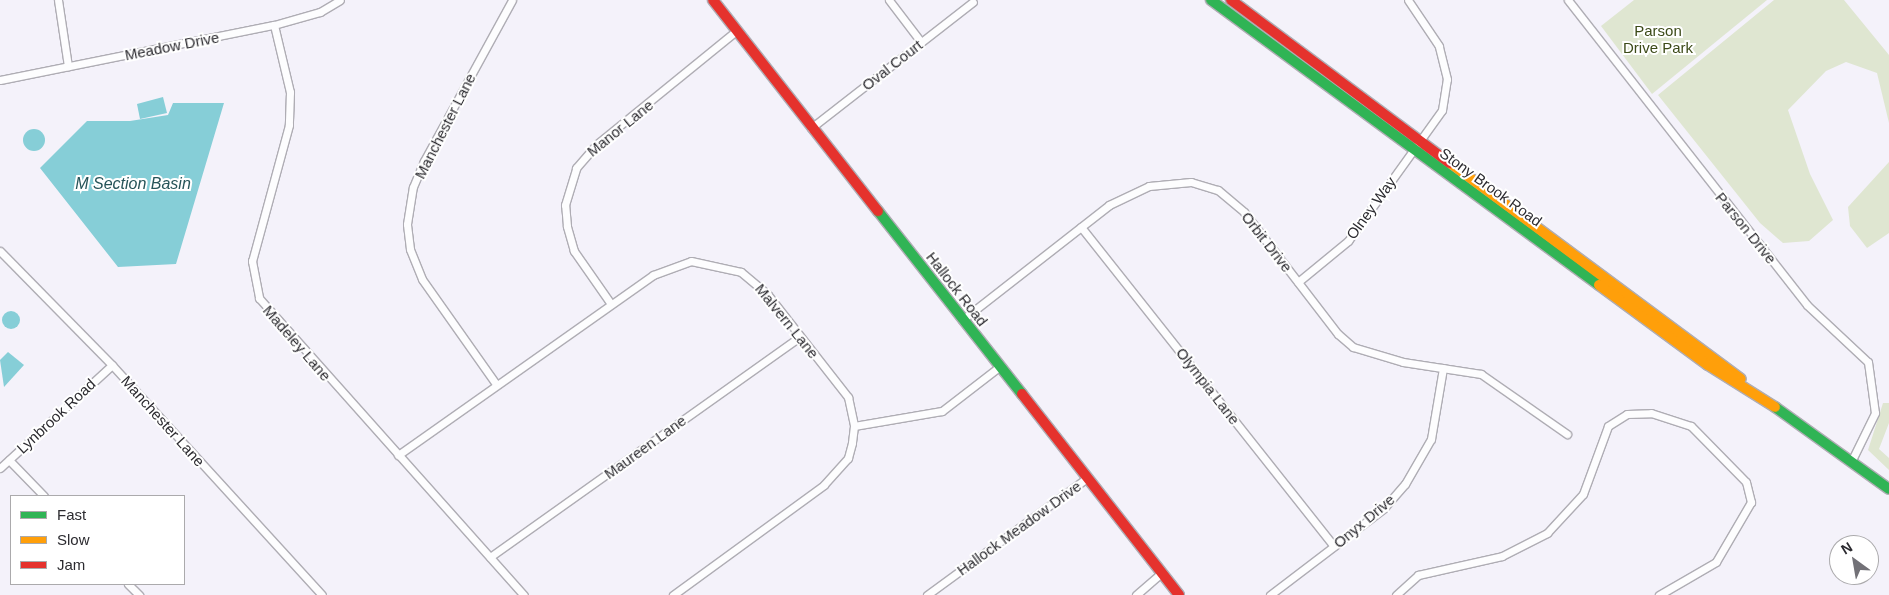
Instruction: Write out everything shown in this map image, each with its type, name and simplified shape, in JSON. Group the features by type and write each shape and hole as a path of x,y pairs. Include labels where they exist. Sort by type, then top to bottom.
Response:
{"main road":[{"name":"Hallock Road","path":"713,0 735,32 1178,595"},
{"name":"Stony Brook Road","path":"1211,0 1708,365 1756,393 1889,489"},
{"name":"Stony Brook Road","path":"1231,0 1715,356 1756,393"},
{"path":"1236,18 1242,9"},
{"path":"1561,257 1568,247"}],"street":[{"path":"58,0 68,66"},
{"name":"Meadow Drive","path":"0,80 274,26 320,12 340,0"},
{"name":"Manchester Lane","path":"496,384 422,279 410,250 407,224 414,187 424,161 512,0"},
{"path":"889,0 921,42"},
{"name":"Olney Way","path":"1298,282 1348,241 1442,110 1447,79 1440,46 1408,0"},
{"name":"Parson Drive","path":"1568,0 1813,313 1859,350 1868,362 1875,413 1851,462"},
{"name":"Oval Court","path":"811,128 972,2"},
{"name":"Madeley Lane","path":"274,26 290,92 288,125 252,261 254,287 280,324 524,595"},
{"name":"Manor Lane","path":"611,304 574,251 567,226 565,205 576,168 597,144 735,32"},
{"name":"Orbit Drive","path":"962,320 1109,205 1149,186 1183,181 1206,185 1244,212 1298,282 1353,347 1489,377 1567,434"},
{"name":"Olympia Lane","path":"1081,227 1334,546"},
{"name":"Manchester Lane","path":"2,256 112,365 322,595"},
{"name":"Malvern Lane","path":"398,455 611,304 673,264 701,260 730,267 756,281 848,397 854,426 848,458 824,485 683,592 673,595"},
{"name":"Maureen Lane","path":"490,558 799,337"},
{"name":"Lynbrook Road","path":"0,468 112,365"},
{"path":"854,426 942,411 998,367"},
{"name":"Onyx Drive","path":"1270,595 1384,508 1414,472 1437,420 1443,368"},
{"path":"1396,595 1418,575 1502,556 1546,533 1583,494 1608,426 1626,414 1651,412 1691,426 1746,482 1751,502 1716,562 1659,595"},
{"path":"9,460 43,495"},
{"name":"Hallock Meadow Drive","path":"926,595 1087,478"},
{"path":"1136,595 1161,573"},
{"path":"129,585 139,595"}],"green space":[{"name":"Parson Drive Park","path":"1634,0 1767,0 1652,94 1601,26"},
{"path":"1774,0 1844,0 1889,55 1889,123 1877,73 1846,62 1826,71 1788,110 1810,174 1833,220 1809,241 1783,243 1760,223 1658,95"},
{"path":"1889,162 1889,233 1867,248 1850,226 1848,207"},
{"path":"1883,403 1889,403 1889,423 1879,449 1889,458 1889,470 1868,450"}],"water":[{"path":"163,97 167,113 140,119 137,104"},
{"name":"M Section Basin","path":"173,103 224,103 176,264 118,267 40,168 87,121 130,121 168,115"},
{"path":"34,129 42,132 45,140 42,148 34,151 26,148 23,140 26,132"},
{"path":"7,311 15,311 20,316 18,327 7,329 2,324 2,316"},
{"path":"8,352 24,365 4,387 0,360"}],"traffic: fast":[{"path":"1211,0 1599,285"},
{"path":"878,211 1022,394"},
{"path":"1775,407 1889,489"}],"traffic: slow":[{"path":"1450,163 1741,379"},
{"path":"1599,285 1708,365 1775,407"}],"traffic: jam":[{"path":"713,0 878,211"},
{"path":"1231,0 1450,163"},
{"path":"1022,394 1179,595"}]}
